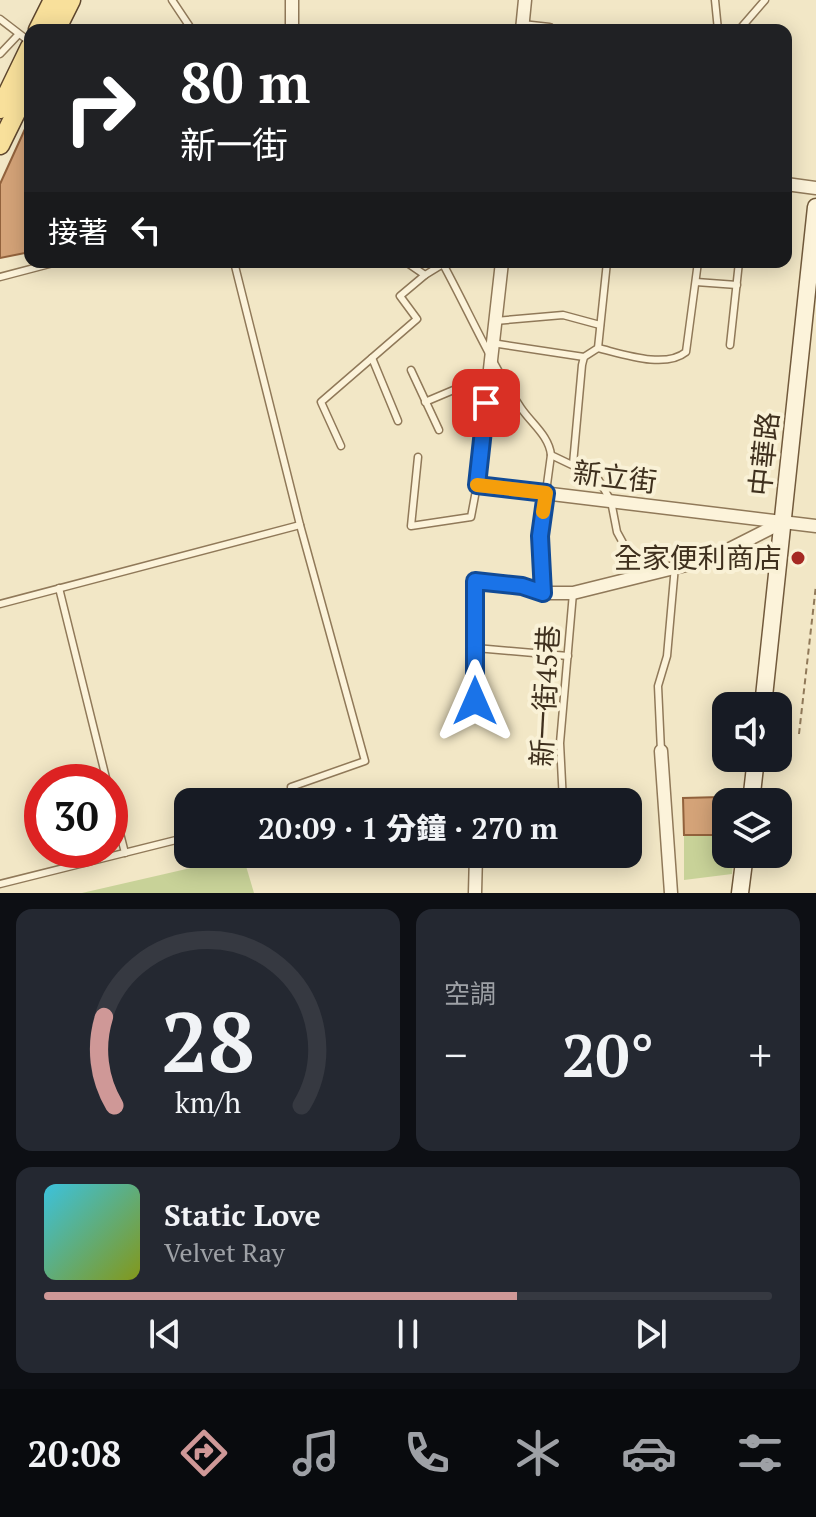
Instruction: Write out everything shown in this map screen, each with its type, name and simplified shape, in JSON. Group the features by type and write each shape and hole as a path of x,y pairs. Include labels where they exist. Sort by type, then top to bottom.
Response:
{"main road":[{"path":"41,24 53,0"},
{"path":"59,24 71,0"},
{"path":"0,109 24,46"},
{"path":"0,145 24,96"}],"street":[{"path":"292,0 292,24"},
{"path":"522,24 525,0"},
{"path":"792,185 816,188"},
{"name":"中華路","path":"765,692 816,207"},
{"path":"477,485 490,346 501,268"},
{"name":"新立街","path":"477,485 816,526"},
{"path":"475,701 475,581 522,586 543,593 573,593 731,551 783,522"},
{"path":"661,751 671,893"},
{"path":"475,893 476,868"},
{"path":"740,893 743,868"}],"lane":[{"path":"172,0 188,24"},
{"path":"715,0 717,24"},
{"path":"744,24 765,0"},
{"path":"0,19 24,39"},
{"path":"0,54 24,42"},
{"path":"0,277 34,268"},
{"path":"236,268 300,525 365,761 291,788"},
{"path":"415,268 425,275"},
{"path":"341,446 321,402 417,319 400,296 437,268"},
{"path":"448,268 522,410 550,444 540,536 543,593"},
{"path":"598,348 606,268"},
{"path":"490,346 584,357 598,348 645,359 678,359 686,352 692,330 697,268"},
{"path":"730,345 738,268"},
{"path":"696,282 737,285"},
{"path":"495,321 563,315 600,325"},
{"path":"573,464 584,357"},
{"path":"372,358 398,421"},
{"path":"411,370 439,430"},
{"path":"425,402 489,375"},
{"path":"551,455 597,477 611,501 617,532 640,574"},
{"path":"418,457 411,526 471,517 477,485"},
{"path":"0,604 300,525"},
{"path":"661,751 658,686 667,656 675,566"},
{"path":"59,588 103,764"},
{"name":"新一街45巷","path":"562,788 560,743 573,593"},
{"path":"475,648 568,656"},
{"path":"128,852 174,841"},
{"path":"0,884 65,868"}],"path":[{"path":"799,734 816,585"}],"green space":[{"path":"684,835 712,835 712,868 733,868 732,874 684,880"},
{"path":"191,868 247,868 254,893 82,893"}],"building":[{"path":"24,131 24,253 0,258 0,184"},
{"path":"712,797 712,835 684,835 683,798"}],"slow traffic":[{"path":"477,485 546,493 543,512"}],"place":[{"name":"全家便利商店","path":"798,558"}],"route":[{"path":"475,701 475,581 522,586 543,593 540,536 546,493 477,485 486,403"}]}
